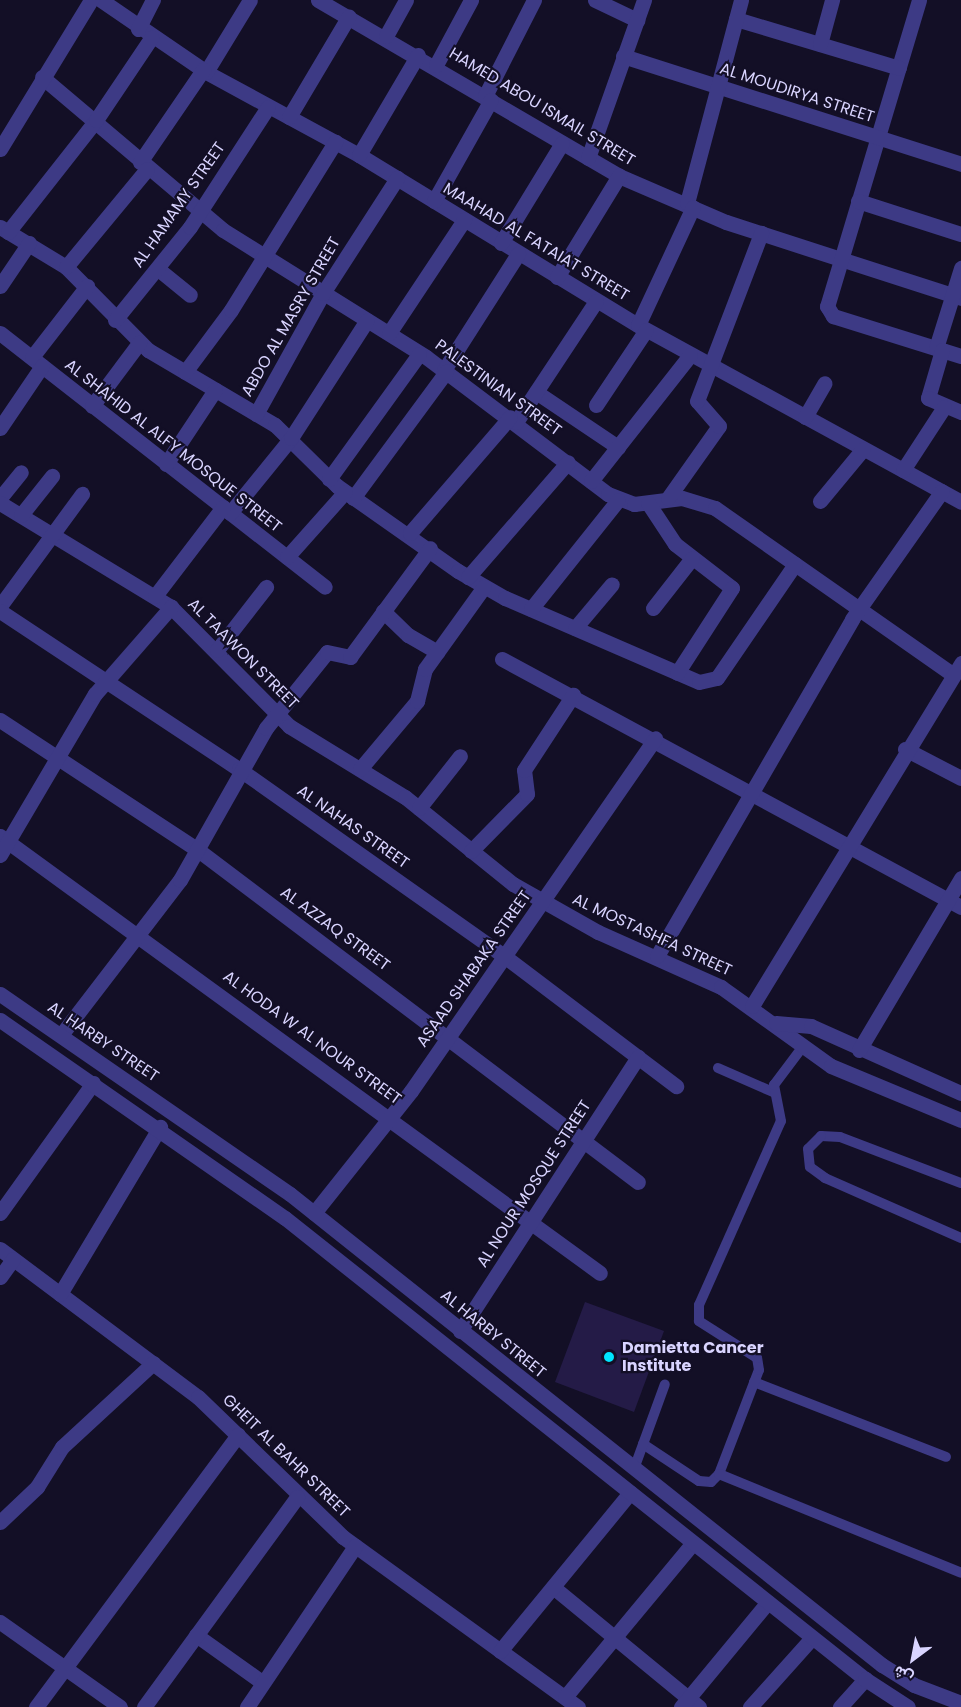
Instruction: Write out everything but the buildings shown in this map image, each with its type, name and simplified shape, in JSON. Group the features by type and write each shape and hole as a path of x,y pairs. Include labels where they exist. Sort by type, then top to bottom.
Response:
{"street":[{"path":"0,149 91,0"},
{"name":"MAAHAD AL FATAIAT STREET","path":"101,0 138,29 205,71 359,155 596,301 690,355 961,502"},
{"path":"138,29 153,0"},
{"path":"66,267 144,166 250,0"},
{"path":"386,36 406,0"},
{"path":"436,65 471,0"},
{"path":"434,201 488,98 534,0"},
{"path":"595,0 637,20"},
{"path":"588,158 622,56 644,0"},
{"path":"596,405 642,327 690,205 741,0"},
{"path":"819,44 832,0"},
{"path":"919,0 827,303 830,314 961,356"},
{"name":"HAMED ABOU ISMAIL STREET","path":"328,2 619,176 762,233 957,296"},
{"path":"289,117 349,16"},
{"path":"736,19 898,68"},
{"path":"152,38 96,120 4,229 66,267 87,286 115,320 139,343 256,414 291,438 329,479 349,495 410,533 484,587 704,684 714,682 795,564"},
{"path":"359,155 418,55"},
{"name":"AL MOUDIRYA STREET","path":"622,56 961,164"},
{"name":"PALESTINIAN STREET","path":"42,77 96,120 144,166 200,212 262,256 389,333 445,371 618,500 648,503 668,498 689,498 715,508 858,609 956,669"},
{"name":"AL HAMAMY STREET","path":"115,320 158,269 200,212 268,107"},
{"path":"185,372 335,142"},
{"path":"501,243 562,143"},
{"path":"558,278 619,176"},
{"name":"ABDO AL MASRY STREET","path":"256,414 323,293 397,178"},
{"path":"858,201 961,234"},
{"path":"389,333 464,220"},
{"path":"668,498 719,426 716,417 697,403 762,233"},
{"path":"0,286 29,243"},
{"path":"287,557 349,495 445,371 518,254"},
{"path":"961,268 957,296 939,349 928,394 944,407 961,412"},
{"path":"158,269 190,295"},
{"path":"0,428 37,361 87,286"},
{"path":"410,533 536,392 596,301"},
{"path":"155,596 291,438 367,320"},
{"name":"AL SHAHID AL ALFY MOSQUE STREET","path":"0,333 325,587"},
{"path":"92,406 139,343"},
{"path":"329,479 419,354"},
{"path":"591,481 690,355"},
{"path":"805,417 825,383"},
{"path":"166,464 215,390"},
{"path":"536,392 618,447"},
{"path":"903,470 944,407"},
{"path":"820,501 863,448"},
{"path":"468,577 568,462"},
{"path":"0,498 21,472"},
{"path":"21,515 52,476"},
{"path":"657,956 858,609 942,491"},
{"path":"0,606 82,494"},
{"path":"531,609 618,500"},
{"name":"AL TAAWON STREET","path":"0,503 171,607 217,650 276,716 419,808 471,851 542,901"},
{"path":"648,503 668,537 692,558 730,584 732,592 677,673"},
{"path":"61,1035 198,850 239,769 276,716 327,652 348,658 430,548"},
{"path":"653,608 692,558"},
{"path":"574,628 612,584"},
{"path":"217,650 266,587"},
{"path":"360,769 417,701 425,669 484,587"},
{"path":"0,855 5,839 59,758 106,679 171,607"},
{"name":"AL NAHAS STREET","path":"0,611 239,769 504,956 676,1086"},
{"path":"383,611 408,635 438,652"},
{"path":"502,659 655,738 954,904"},
{"path":"752,1006 905,749 956,669"},
{"path":"471,851 527,794 524,770 573,695"},
{"name":"AL AZZAQ STREET","path":"0,720 198,850 450,1036 638,1182"},
{"name":"ASAAD SHABAKA STREET","path":"314,1213 390,1118 450,1036 655,738"},
{"path":"905,749 961,778"},
{"path":"419,808 460,756"},
{"name":"AL HODA W AL NOUR STREET","path":"5,839 139,932 600,1273"},
{"path":"859,1050 954,904 961,878"},
{"name":"AL MOSTASHFA STREET","path":"542,901 657,956 752,1006 776,1023 801,1049 862,1082 961,1120"},
{"name":"AL HARBY STREET","path":"0,994 314,1213 882,1665 914,1685 961,1703"},
{"path":"15,1030 27,1012"},
{"path":"0,1020 160,1127 312,1239 865,1679 908,1707"},
{"path":"776,1023 811,1026 859,1050 961,1093"},
{"name":"AL NOUR MOSQUE STREET","path":"460,1331 638,1057"},
{"path":"0,1213 93,1083"},
{"path":"60,1294 160,1127"},
{"name":"GHEIT AL BAHR STREET","path":"0,1249 153,1363 238,1435 297,1497 355,1546 578,1707"},
{"path":"0,1277 13,1259"},
{"path":"0,1522 37,1487 62,1447 153,1363"},
{"path":"36,1707 238,1435"},
{"path":"500,1651 630,1493"},
{"path":"144,1707 297,1497"},
{"path":"565,1697 693,1543"},
{"path":"247,1707 355,1546"},
{"path":"553,1587 690,1704 768,1602"},
{"path":"3,1629 120,1707"},
{"path":"196,1635 262,1682"},
{"path":"750,1707 813,1638"},
{"path":"840,1707 865,1679"}],"lane":[{"path":"643,1444 699,1481 711,1482 719,1474 754,1382 757,1358 699,1321 699,1305 781,1121 773,1092 801,1049"},
{"path":"718,1068 773,1092"},
{"path":"961,1184 840,1137 821,1137 808,1149 810,1167 825,1178 961,1238"},
{"path":"754,1382 946,1457"},
{"path":"634,1469 665,1383"},
{"path":"719,1474 961,1573"}],"place":[{"name":"Damietta Cancer Institute","path":"609,1357"}]}
